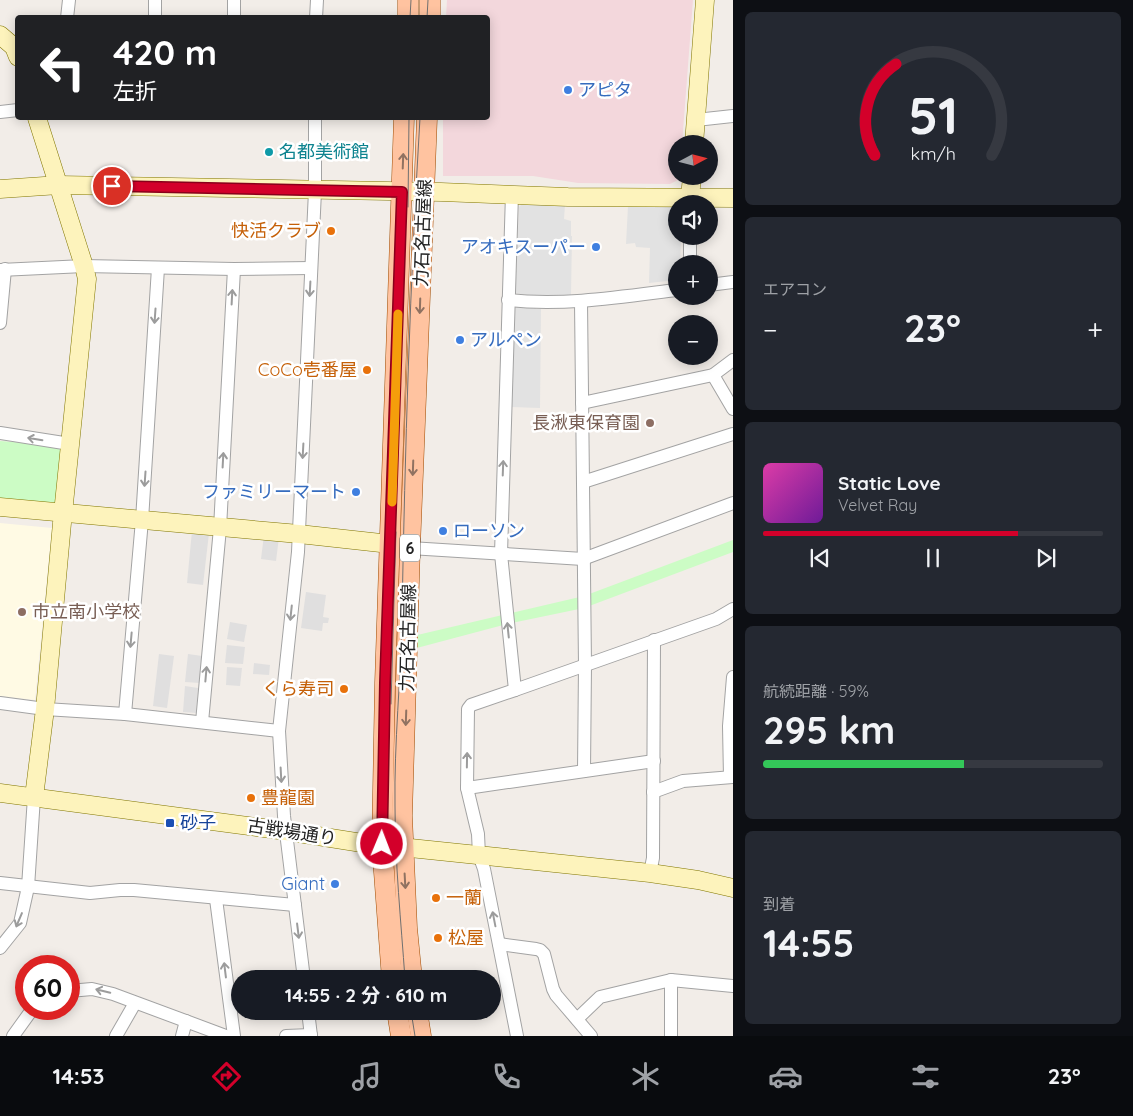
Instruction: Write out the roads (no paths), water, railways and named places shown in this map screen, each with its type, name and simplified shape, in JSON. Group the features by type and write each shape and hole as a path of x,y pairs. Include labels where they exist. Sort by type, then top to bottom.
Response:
{"main road":[{"path":"408,0 408,15"},
{"path":"430,0 430,15"},
{"name":"力石名古屋線","path":"404,120 400,546 402,816 407,928 411,970"},
{"name":"力石名古屋線","path":"391,970 382,844 385,683 400,546 424,192 427,120"},
{"path":"398,1020 401,1036"},
{"path":"418,1020 421,1036"}],"street":[{"path":"67,15 69,0"},
{"path":"154,15 155,0"},
{"path":"234,0 234,15"},
{"path":"316,15 317,0"},
{"path":"695,135 705,0"},
{"path":"0,35 15,49"},
{"path":"0,112 15,110"},
{"path":"696,120 733,116"},
{"path":"0,948 20,922 28,887 34,796 45,709 86,279 84,266 39,120"},
{"path":"303,970 286,831 279,731 299,534 315,190 315,120"},
{"path":"0,189 59,186 315,190 512,194 668,200"},
{"path":"512,194 501,554 515,690"},
{"path":"718,199 733,198"},
{"path":"0,323 2,269 84,266 234,269 311,268"},
{"path":"125,714 142,520 158,268"},
{"path":"202,722 220,528 234,269"},
{"path":"718,284 733,282"},
{"path":"508,300 581,302 668,291"},
{"path":"581,302 584,771"},
{"path":"582,403 713,375 733,360"},
{"path":"713,375 733,410"},
{"path":"0,434 70,444"},
{"path":"583,482 733,434"},
{"path":"0,507 299,534 400,546 583,559 733,503"},
{"path":"517,1036 484,869 479,855 478,834 466,788 468,709 471,705 716,619 733,609"},
{"path":"650,873 653,858 654,640"},
{"path":"653,792 683,781 731,777 729,726 733,677"},
{"path":"0,703 45,709 125,714 279,731"},
{"path":"466,788 654,761"},
{"name":"古戦場通り","path":"0,793 34,796 362,843 650,873 698,880 733,888"},
{"path":"0,883 90,893 134,890 296,906"},
{"path":"216,899 234,1036"},
{"path":"499,944 540,950 544,954 556,996 591,1036"},
{"path":"577,1019 600,997 672,980 733,986"},
{"path":"671,1036 672,980"},
{"path":"80,990 92,988 114,994 226,1036"},
{"path":"116,1036 135,1003"},
{"path":"13,1036 25,1020"},
{"path":"286,1036 311,1035 309,1020"},
{"path":"182,1036 186,1021"}],"tram line":[{"path":"410,15 411,0"},
{"path":"427,15 428,0"},
{"path":"408,207 409,120"},
{"path":"404,970 398,892 395,782 401,639 406,428 420,120"},
{"path":"391,704 396,532"},
{"path":"412,1020 415,1036"}],"place":[{"name":"アピタ","path":"568,90"},
{"name":"名都美術館","path":"269,152"},
{"name":"快活クラブ","path":"331,231"},
{"name":"アオキスーパー","path":"596,247"},
{"name":"アルペン","path":"460,340"},
{"name":"CoCo壱番屋","path":"367,370"},
{"name":"長湫東保育園","path":"650,423"},
{"name":"ファミリーマート","path":"356,492"},
{"name":"ローソン","path":"443,531"},
{"name":"市立南小学校","path":"22,612"},
{"name":"くら寿司","path":"344,689"},
{"name":"豊龍園","path":"251,798"},
{"name":"砂子","path":"170,823"},
{"name":"Giant","path":"335,884"},
{"name":"一蘭","path":"436,898"},
{"name":"松屋","path":"438,938"}]}
